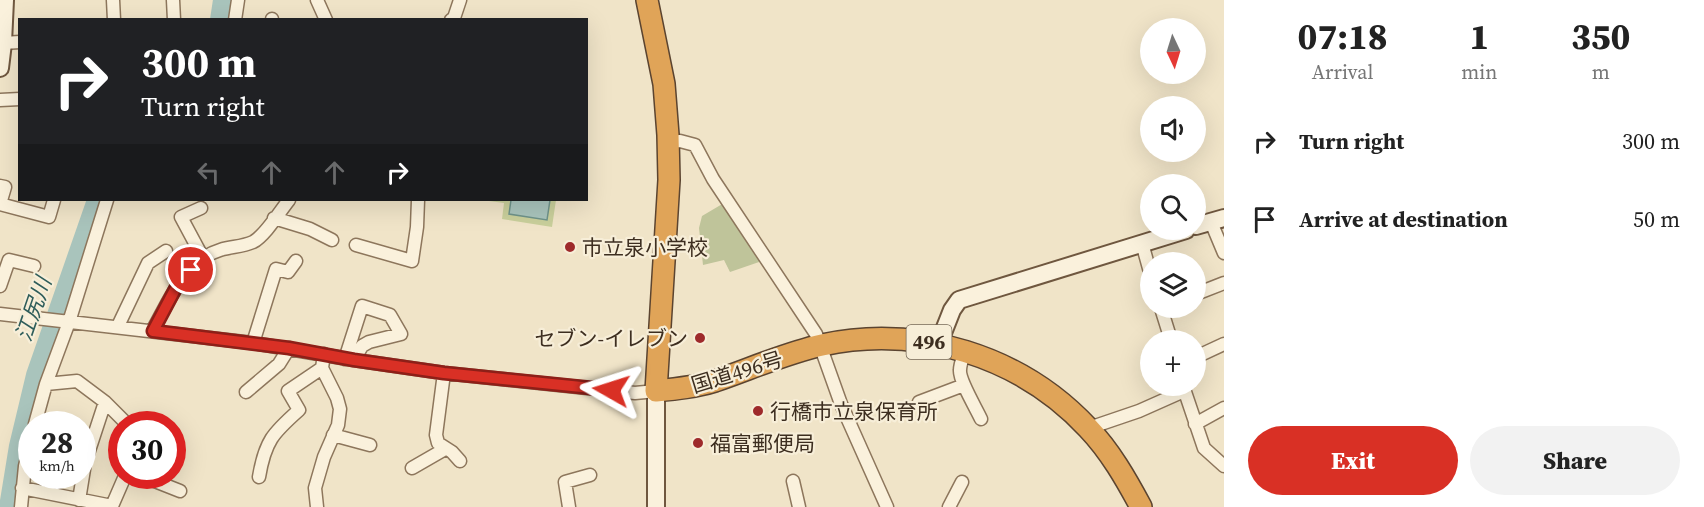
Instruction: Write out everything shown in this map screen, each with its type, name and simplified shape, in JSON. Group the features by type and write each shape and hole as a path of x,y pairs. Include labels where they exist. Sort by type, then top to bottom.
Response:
{"highway":[{"name":"国道496号","path":"647,0 664,84 669,180 656,391 689,388 713,382 820,345 866,339 939,343 994,361 1025,377 1055,398 1089,428 1124,475 1141,507"}],"street":[{"path":"0,68 11,43 5,0"},
{"path":"113,0 114,18"},
{"path":"173,0 174,18"},
{"path":"235,18 238,0"},
{"path":"317,0 325,18"},
{"path":"454,18 460,0"},
{"path":"0,100 18,99"},
{"path":"668,142 680,141 695,145 713,179 816,334 841,404 887,507"},
{"path":"0,186 4,187 0,204 49,217 54,201"},
{"path":"39,411 107,201"},
{"path":"153,331 179,282 203,258 221,248 253,242 262,235 288,201"},
{"path":"356,245 412,261 418,201"},
{"path":"201,208 181,217 203,258"},
{"path":"274,218 310,229 333,240"},
{"path":"1210,222 1224,253"},
{"path":"939,343 952,309 959,300 1152,240"},
{"path":"1142,243 1144,252"},
{"path":"118,327 148,263 166,251"},
{"path":"0,286 9,260 34,266"},
{"path":"253,343 276,269 288,272 297,261"},
{"path":"1206,290 1224,283"},
{"path":"362,306 390,315 401,334 369,342 362,346 350,360 362,306"},
{"path":"0,314 253,343 444,373 635,393 656,391 656,507"},
{"path":"1206,352 1224,344"},
{"path":"246,392 279,364 289,348"},
{"path":"965,351 959,371 981,419"},
{"path":"316,507 315,488 324,457 338,425 340,409 322,368 324,354"},
{"path":"260,477 262,459 268,441 298,410 288,391 322,368"},
{"path":"444,373 436,435 438,443 452,452 460,461"},
{"path":"46,384 77,381 114,411"},
{"path":"919,402 964,385"},
{"path":"1089,428 1139,411 1168,396"},
{"path":"1186,396 1204,448 1224,466"},
{"path":"79,500 85,463 105,402"},
{"path":"1195,424 1224,408"},
{"path":"333,435 370,445"},
{"path":"412,468 445,449"},
{"path":"569,507 565,482 590,475"},
{"path":"793,481 799,507"},
{"path":"949,507 962,482"},
{"path":"21,507 22,489"},
{"path":"27,489 112,506 119,489"},
{"path":"175,489 180,491"}],"green space":[{"path":"489,201 556,201 552,227 502,219 504,203"},
{"path":"724,203 762,261 730,272 724,260 703,265 699,228 702,216"}],"water":[{"path":"511,201 550,201 547,220 509,214"}],"waterway":[{"name":"江尻川","path":"219,18 222,0"},
{"name":"江尻川","path":"8,507 18,446 35,375 96,201"}],"place":[{"name":"市立泉小学校","path":"570,247"},
{"name":"セブン-イレブン","path":"700,338"},
{"name":"行橋市立泉保育所","path":"758,411"},
{"name":"福富郵便局","path":"698,443"}],"route":[{"path":"191,270 179,282 153,331 289,348 444,373 611,390"}]}
